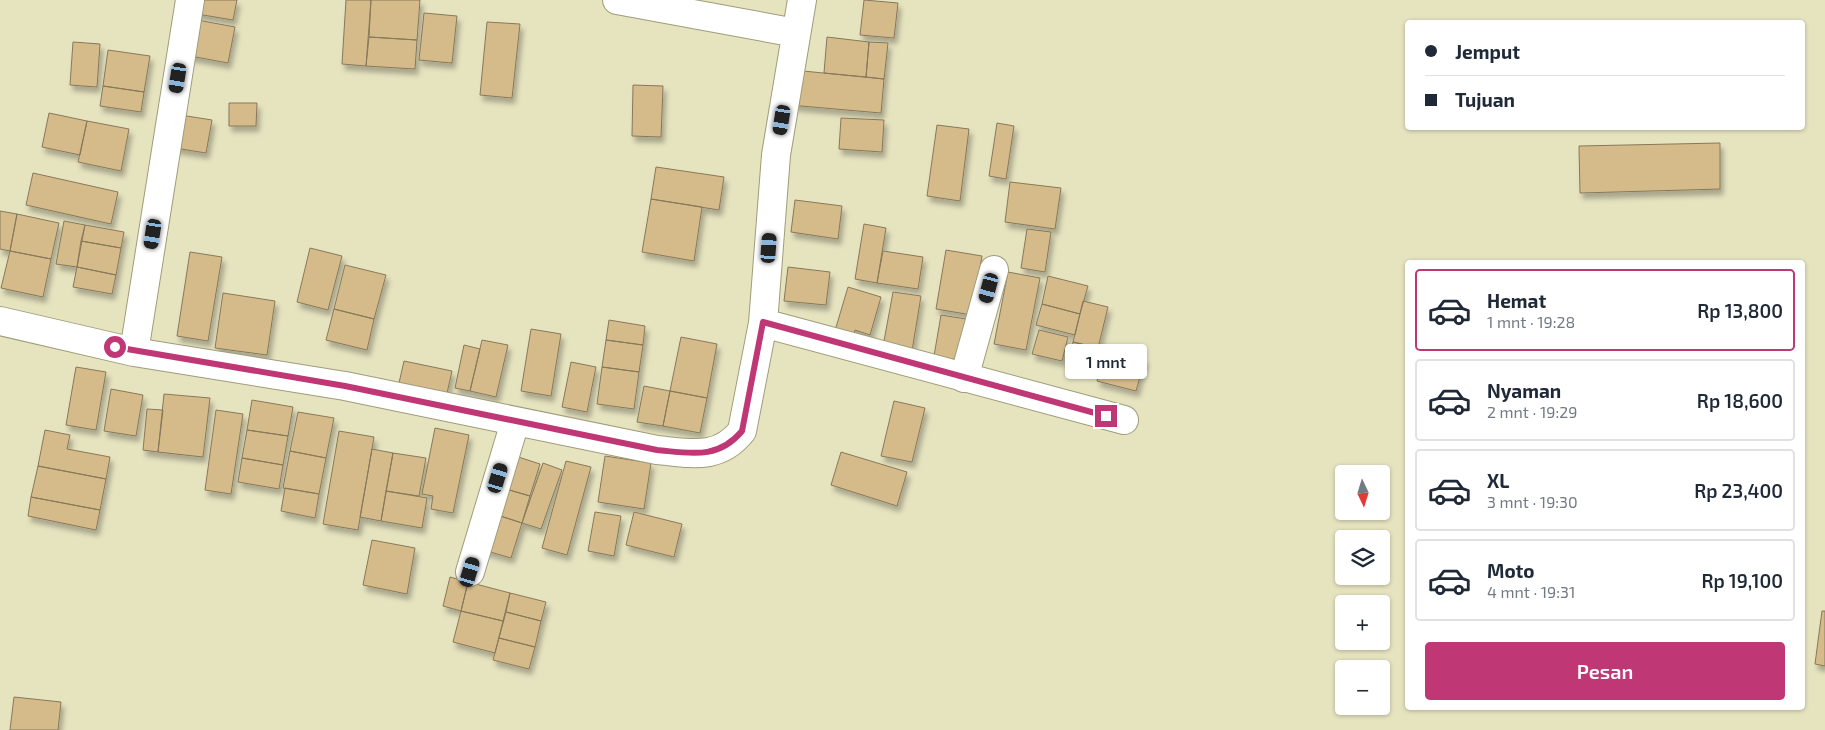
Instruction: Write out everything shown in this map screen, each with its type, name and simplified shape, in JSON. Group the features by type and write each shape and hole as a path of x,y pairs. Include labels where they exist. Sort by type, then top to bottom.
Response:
{"street":[{"path":"134,352 190,0"},
{"path":"617,0 796,33"},
{"path":"0,321 134,352 345,386 657,450 699,454 713,452 734,440 742,431 763,322 776,155 802,0"},
{"path":"964,378 994,270"},
{"path":"763,322 1124,420"},
{"path":"470,572 515,422"}],"building":[{"path":"193,0 237,0 233,20 191,13"},
{"path":"346,0 371,0 366,66 342,64"},
{"path":"371,0 420,0 417,40 369,37"},
{"path":"864,0 898,3 894,38 860,35"},
{"path":"424,13 457,16 452,63 419,60"},
{"path":"192,19 235,27 228,63 185,55"},
{"path":"487,22 520,24 512,98 480,95"},
{"path":"369,37 417,40 415,69 366,66"},
{"path":"827,37 869,42 866,77 824,73"},
{"path":"73,42 100,44 97,87 70,85"},
{"path":"869,42 888,43 884,79 866,77"},
{"path":"108,50 150,56 144,92 103,86"},
{"path":"793,70 884,79 881,113 790,105"},
{"path":"633,85 663,86 661,137 632,136"},
{"path":"103,86 144,92 141,112 100,106"},
{"path":"229,103 257,103 256,126 229,126"},
{"path":"49,113 87,121 80,155 42,147"},
{"path":"174,114 212,120 206,153 169,147"},
{"path":"841,118 884,120 882,152 839,149"},
{"path":"87,121 129,129 121,171 78,162"},
{"path":"997,123 1014,126 1006,179 989,176"},
{"path":"937,125 969,129 960,201 927,196"},
{"path":"1720,143 1720,189 1580,193 1579,146"},
{"path":"656,167 724,177 719,210 651,199"},
{"path":"33,173 118,192 111,224 26,205"},
{"path":"1010,182 1061,188 1055,229 1005,222"},
{"path":"651,199 702,207 694,261 642,252"},
{"path":"795,200 842,206 838,239 791,232"},
{"path":"0,211 17,214 10,251 0,249"},
{"path":"17,214 59,223 51,259 10,251"},
{"path":"64,221 85,225 77,267 56,264"},
{"path":"864,224 886,228 877,283 855,279"},
{"path":"85,225 124,232 121,248 81,241"},
{"path":"1027,229 1051,232 1045,272 1021,268"},
{"path":"81,241 121,248 116,275 77,267"},
{"path":"310,248 342,256 328,310 297,302"},
{"path":"946,250 982,256 972,315 936,309"},
{"path":"10,251 51,259 43,297 1,288"},
{"path":"883,251 923,257 918,289 877,283"},
{"path":"190,252 222,257 208,341 177,336"},
{"path":"345,265 386,275 374,319 334,309"},
{"path":"77,267 116,275 112,294 73,287"},
{"path":"788,267 830,272 826,305 784,301"},
{"path":"1008,272 1040,278 1026,350 994,344"},
{"path":"1048,276 1088,286 1080,314 1042,304"},
{"path":"848,287 881,297 870,335 855,330 852,340 834,334"},
{"path":"893,292 921,296 911,357 882,352"},
{"path":"223,293 275,301 267,355 215,348"},
{"path":"1083,301 1108,307 1098,348 1073,342"},
{"path":"1042,304 1080,314 1075,335 1036,325"},
{"path":"334,309 374,319 367,350 326,340"},
{"path":"941,315 972,320 964,361 934,356"},
{"path":"609,320 645,326 643,345 606,340"},
{"path":"531,329 561,334 551,396 521,391"},
{"path":"1039,330 1068,337 1062,361 1032,354"},
{"path":"681,337 717,344 707,398 670,391"},
{"path":"482,340 508,345 496,397 470,391"},
{"path":"606,340 643,345 639,372 602,367"},
{"path":"1073,342 1098,348 1092,370 1068,364"},
{"path":"464,345 480,349 470,391 455,388"},
{"path":"1105,349 1145,359 1136,391 1097,381"},
{"path":"404,361 452,371 447,393 399,383"},
{"path":"571,362 596,367 587,412 562,407"},
{"path":"76,367 106,372 96,430 66,425"},
{"path":"602,367 639,372 634,409 597,404"},
{"path":"644,386 670,391 663,426 637,422"},
{"path":"111,389 143,395 136,436 104,431"},
{"path":"670,391 707,398 700,433 663,426"},
{"path":"164,394 210,398 203,457 158,452"},
{"path":"252,400 293,407 288,436 247,430"},
{"path":"894,401 925,408 912,462 881,456"},
{"path":"147,409 163,410 158,452 143,450"},
{"path":"216,410 243,414 231,494 205,490"},
{"path":"298,412 334,418 326,458 290,451"},
{"path":"435,428 469,435 453,513 431,509 433,496 422,494"},
{"path":"45,430 70,435 67,449 110,457 106,479 38,466"},
{"path":"247,430 288,436 283,465 242,458"},
{"path":"339,431 374,437 358,530 323,524"},
{"path":"372,449 393,453 381,521 360,517"},
{"path":"290,451 326,458 319,494 283,488"},
{"path":"841,452 907,472 897,506 831,485"},
{"path":"393,453 426,458 419,496 386,491"},
{"path":"509,454 540,464 530,496 499,487"},
{"path":"605,456 651,463 644,509 598,502"},
{"path":"242,458 283,465 279,489 238,482"},
{"path":"566,461 591,467 567,555 542,548"},
{"path":"543,463 562,470 541,529 522,523"},
{"path":"38,466 106,479 100,510 31,497"},
{"path":"499,487 530,496 522,523 491,513"},
{"path":"285,488 319,494 315,518 281,511"},
{"path":"386,491 427,498 422,528 381,521"},
{"path":"31,497 100,510 96,530 28,516"},
{"path":"595,512 621,516 614,556 588,551"},
{"path":"634,512 682,524 674,557 626,545"},
{"path":"491,513 522,523 511,558 480,549"},
{"path":"372,540 415,548 407,594 363,585"},
{"path":"450,577 468,582 461,611 443,606"},
{"path":"468,582 510,593 503,621 461,611"},
{"path":"510,593 546,602 541,621 506,612"},
{"path":"461,611 503,621 495,653 453,642"},
{"path":"1822,611 1825,611 1825,666 1815,664"},
{"path":"506,612 541,621 535,647 499,638"},
{"path":"499,638 535,647 529,669 493,660"},
{"path":"14,697 61,702 58,730 10,730"}],"route":[{"path":"115,347 134,352 345,386 657,450 699,454 713,452 726,446 742,431 763,322 808,336 1106,416"}]}
